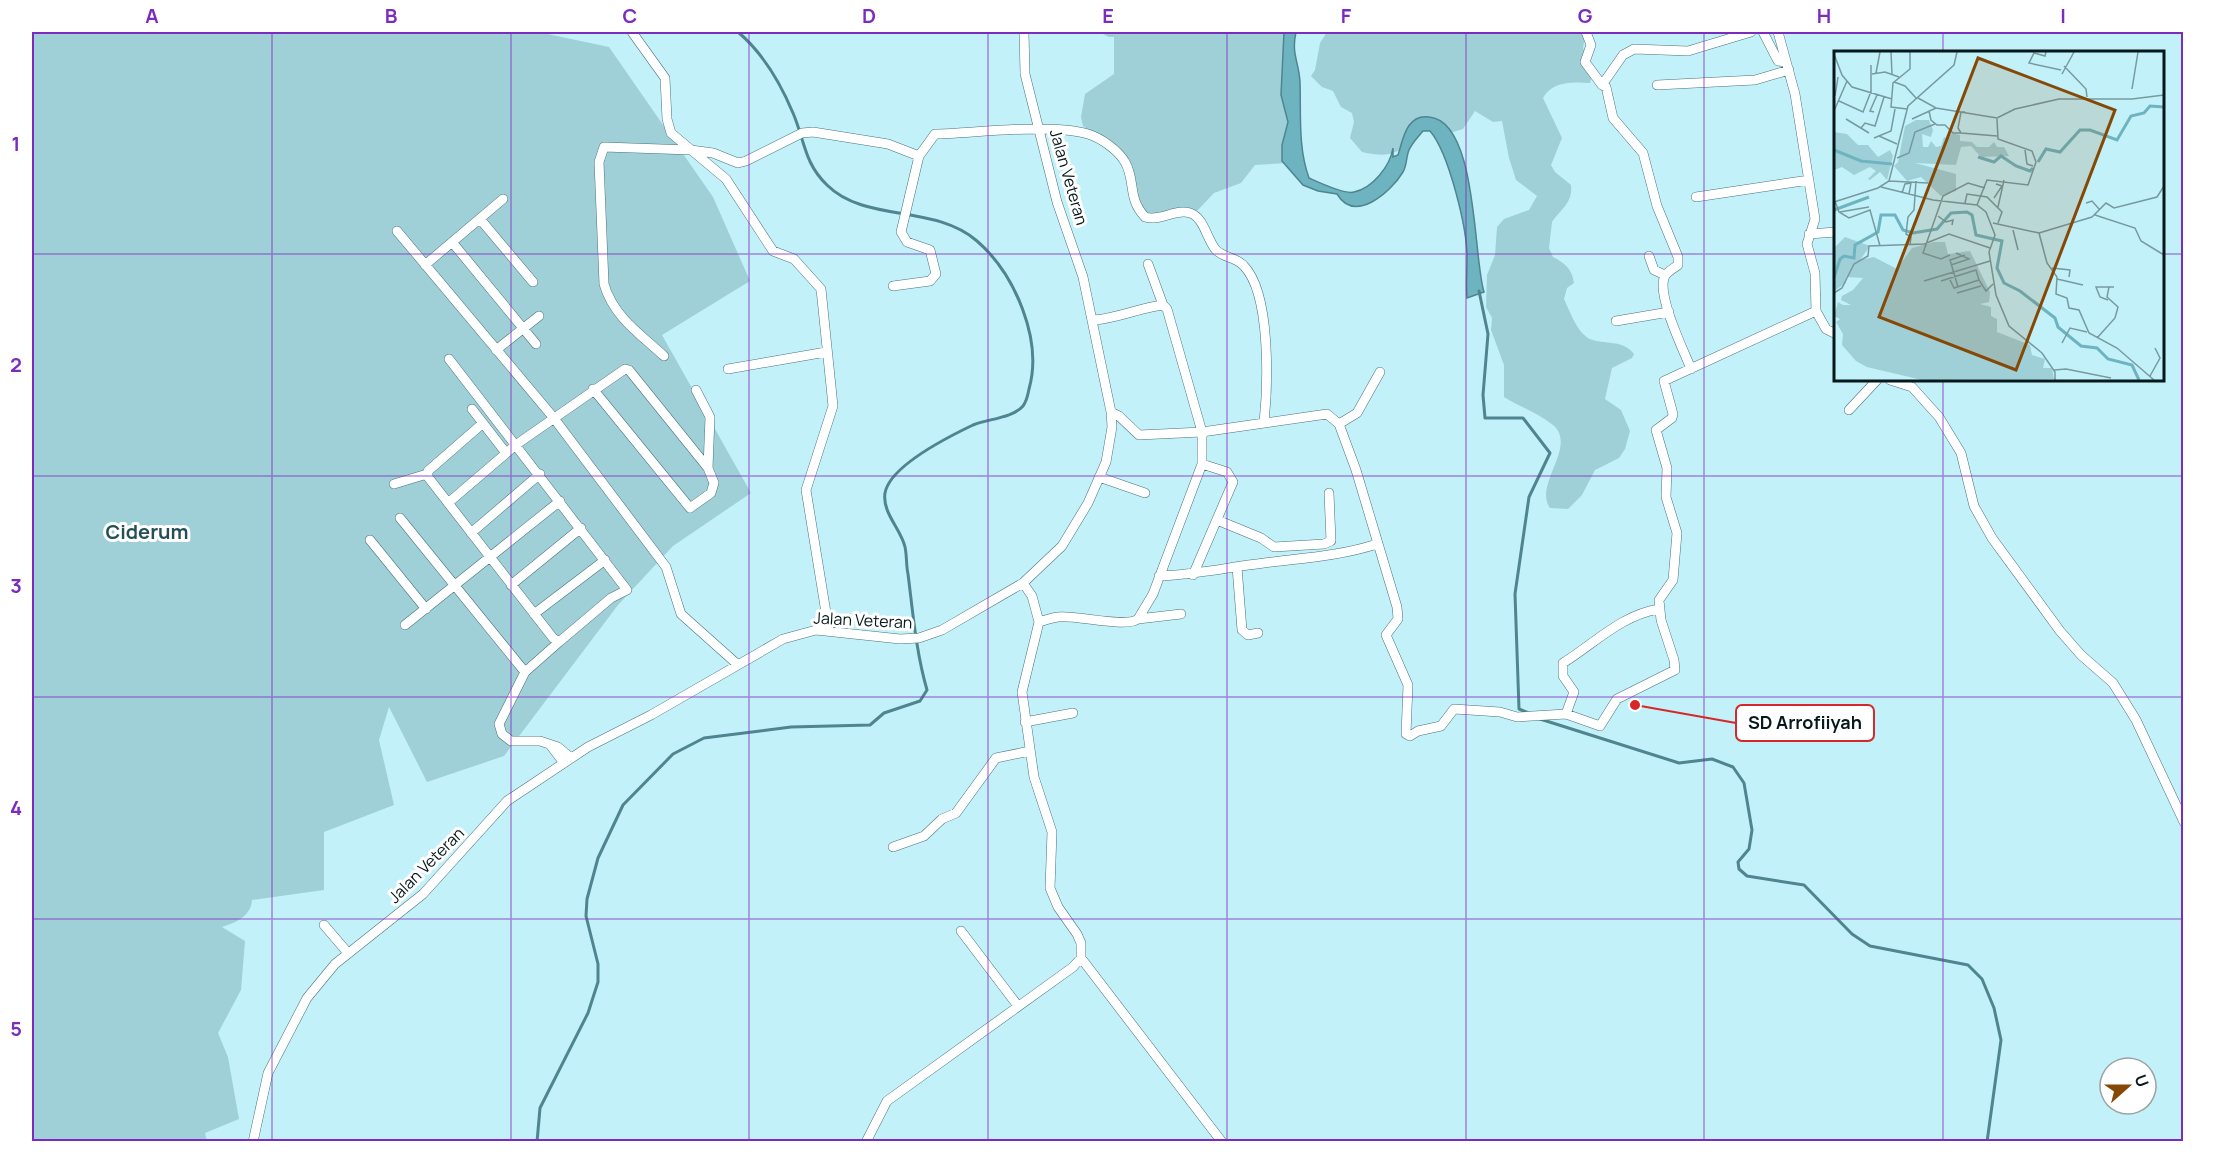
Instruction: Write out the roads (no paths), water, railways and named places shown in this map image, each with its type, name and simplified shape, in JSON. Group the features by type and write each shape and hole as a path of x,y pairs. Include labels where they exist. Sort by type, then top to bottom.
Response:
{"street":[{"path":"632,32 665,78 669,129 726,179 773,251 794,259 821,289 833,406 806,490 829,631"},
{"name":"Jalan Veteran","path":"254,1142 265,1083 273,1060 307,998 327,973 348,953 418,899 499,808 567,760 737,664 798,633 808,630 919,638 942,630 1023,583 1062,546 1088,503 1099,477 1110,444 1111,412 1094,320 1083,277 1057,202 1025,74 1024,32"},
{"path":"1586,32 1591,40 1585,62 1606,87 1613,118 1646,159 1657,206 1678,260 1676,267 1665,275 1664,282 1669,312 1691,369"},
{"path":"1602,85 1623,55 1634,49 1689,51 1751,32"},
{"path":"1763,32 1772,54 1778,61 1788,66"},
{"path":"1778,32 1795,94 1815,219 1807,244 1815,273 1816,311 1826,328 1834,333"},
{"path":"1657,85 1755,80 1788,66"},
{"path":"893,286 930,280 936,274 930,250 907,242 901,232 920,156 935,134 1040,129 1085,133 1104,142 1125,162 1134,202 1145,217 1156,218 1188,212 1195,215 1216,250 1237,259 1256,283 1262,307 1268,383 1264,423"},
{"path":"664,356 614,310 607,297 604,284 599,162 600,152 604,147 691,150 713,153 738,163 747,161 802,133 813,132 888,144 920,156"},
{"path":"1696,197 1809,180"},
{"path":"425,265 503,199"},
{"path":"480,219 533,282"},
{"path":"397,231 554,417 670,571 681,614 737,664"},
{"path":"1809,234 1834,232"},
{"path":"453,242 536,344"},
{"path":"1649,256 1652,266 1665,275"},
{"path":"1138,619 1159,576 1202,464 1202,432 1171,316 1162,305 1148,264"},
{"path":"1094,320 1114,318 1162,305"},
{"path":"1111,412 1119,416 1139,435 1202,432 1327,414 1339,424 1356,470 1398,607 1398,619 1386,635 1408,685 1406,734 1410,736 1418,731 1440,726 1454,710 1500,712 1517,717 1566,714 1600,726 1617,699 1674,670 1674,660 1659,609 1660,595 1673,580 1677,533 1666,497 1667,468 1656,430 1672,418 1664,381 1816,311"},
{"path":"1616,321 1669,312"},
{"path":"496,350 539,316"},
{"path":"728,369 826,352"},
{"path":"449,359 517,444 627,590 611,598 525,672 514,698 502,716 500,728 502,734 511,741 540,741 551,746 553,752 567,760"},
{"path":"448,503 517,444 554,417 593,389 620,370 629,370 708,468 714,483 711,493 692,507 686,506 593,389"},
{"path":"1339,424 1357,412 1380,372"},
{"path":"1849,410 1875,381"},
{"path":"1893,381 1912,387 1922,401 1939,417 1961,453 1974,506 1992,537 2060,631 2081,655 2113,683 2136,720 2184,822"},
{"path":"696,390 710,417 708,468"},
{"path":"472,409 506,453"},
{"path":"394,484 427,474 482,424"},
{"path":"1193,575 1232,487 1232,477 1227,472 1202,464"},
{"path":"427,474 511,585 553,638 559,642"},
{"path":"471,533 540,474"},
{"path":"1099,477 1145,493"},
{"path":"1217,520 1261,538 1274,547 1324,544 1331,541 1329,493"},
{"path":"405,625 560,501"},
{"path":"399,518 525,672"},
{"path":"511,585 581,528"},
{"path":"370,540 426,609"},
{"path":"1159,576 1193,575 1237,567 1344,554 1377,544"},
{"path":"534,614 605,560"},
{"path":"1237,567 1242,630 1248,635 1257,633"},
{"path":"1023,583 1032,596 1039,622 1022,692 1034,777 1052,832 1050,888 1058,907 1081,943 1081,958 1222,1142"},
{"path":"1566,714 1574,692 1564,678 1563,663 1596,638 1633,616 1659,609"},
{"path":"1039,622 1059,617 1096,618 1126,623 1138,619 1181,614"},
{"path":"1025,722 1073,713"},
{"path":"893,847 924,836 942,819 956,813 996,758 1030,751"},
{"path":"324,925 348,953"},
{"path":"961,931 1018,1006"},
{"path":"866,1142 887,1101 1081,958"}],"waterway":[{"path":"537,1142 540,1108 588,1013 598,982 598,964 586,916 587,899 598,858 623,805 673,754 704,738 791,727 870,725 884,713 920,701 927,690 915,632 906,550 886,507 885,493 889,483 898,473 922,453 973,425 1019,410 1025,402 1029,389 1032,370 1029,329 1014,289 991,255 977,241 960,230 941,222 861,205 843,197 827,185 819,177 809,160 783,90 763,59 738,32"},
{"path":"1479,291 1488,334 1483,395 1485,418 1523,418 1550,453 1529,497 1515,594 1519,709 1529,713"},
{"path":"1540,719 1679,763 1712,759 1733,767 1744,783 1752,830 1749,849 1738,862 1739,869 1747,876 1804,885 1852,934 1870,946 1968,965 1982,979 1994,1008 2001,1040 1987,1142"}],"place":[{"name":"SD Arrofiiyah","path":"1635,705"}],"district":[{"name":"Ciderum","path":"147,531"}]}
